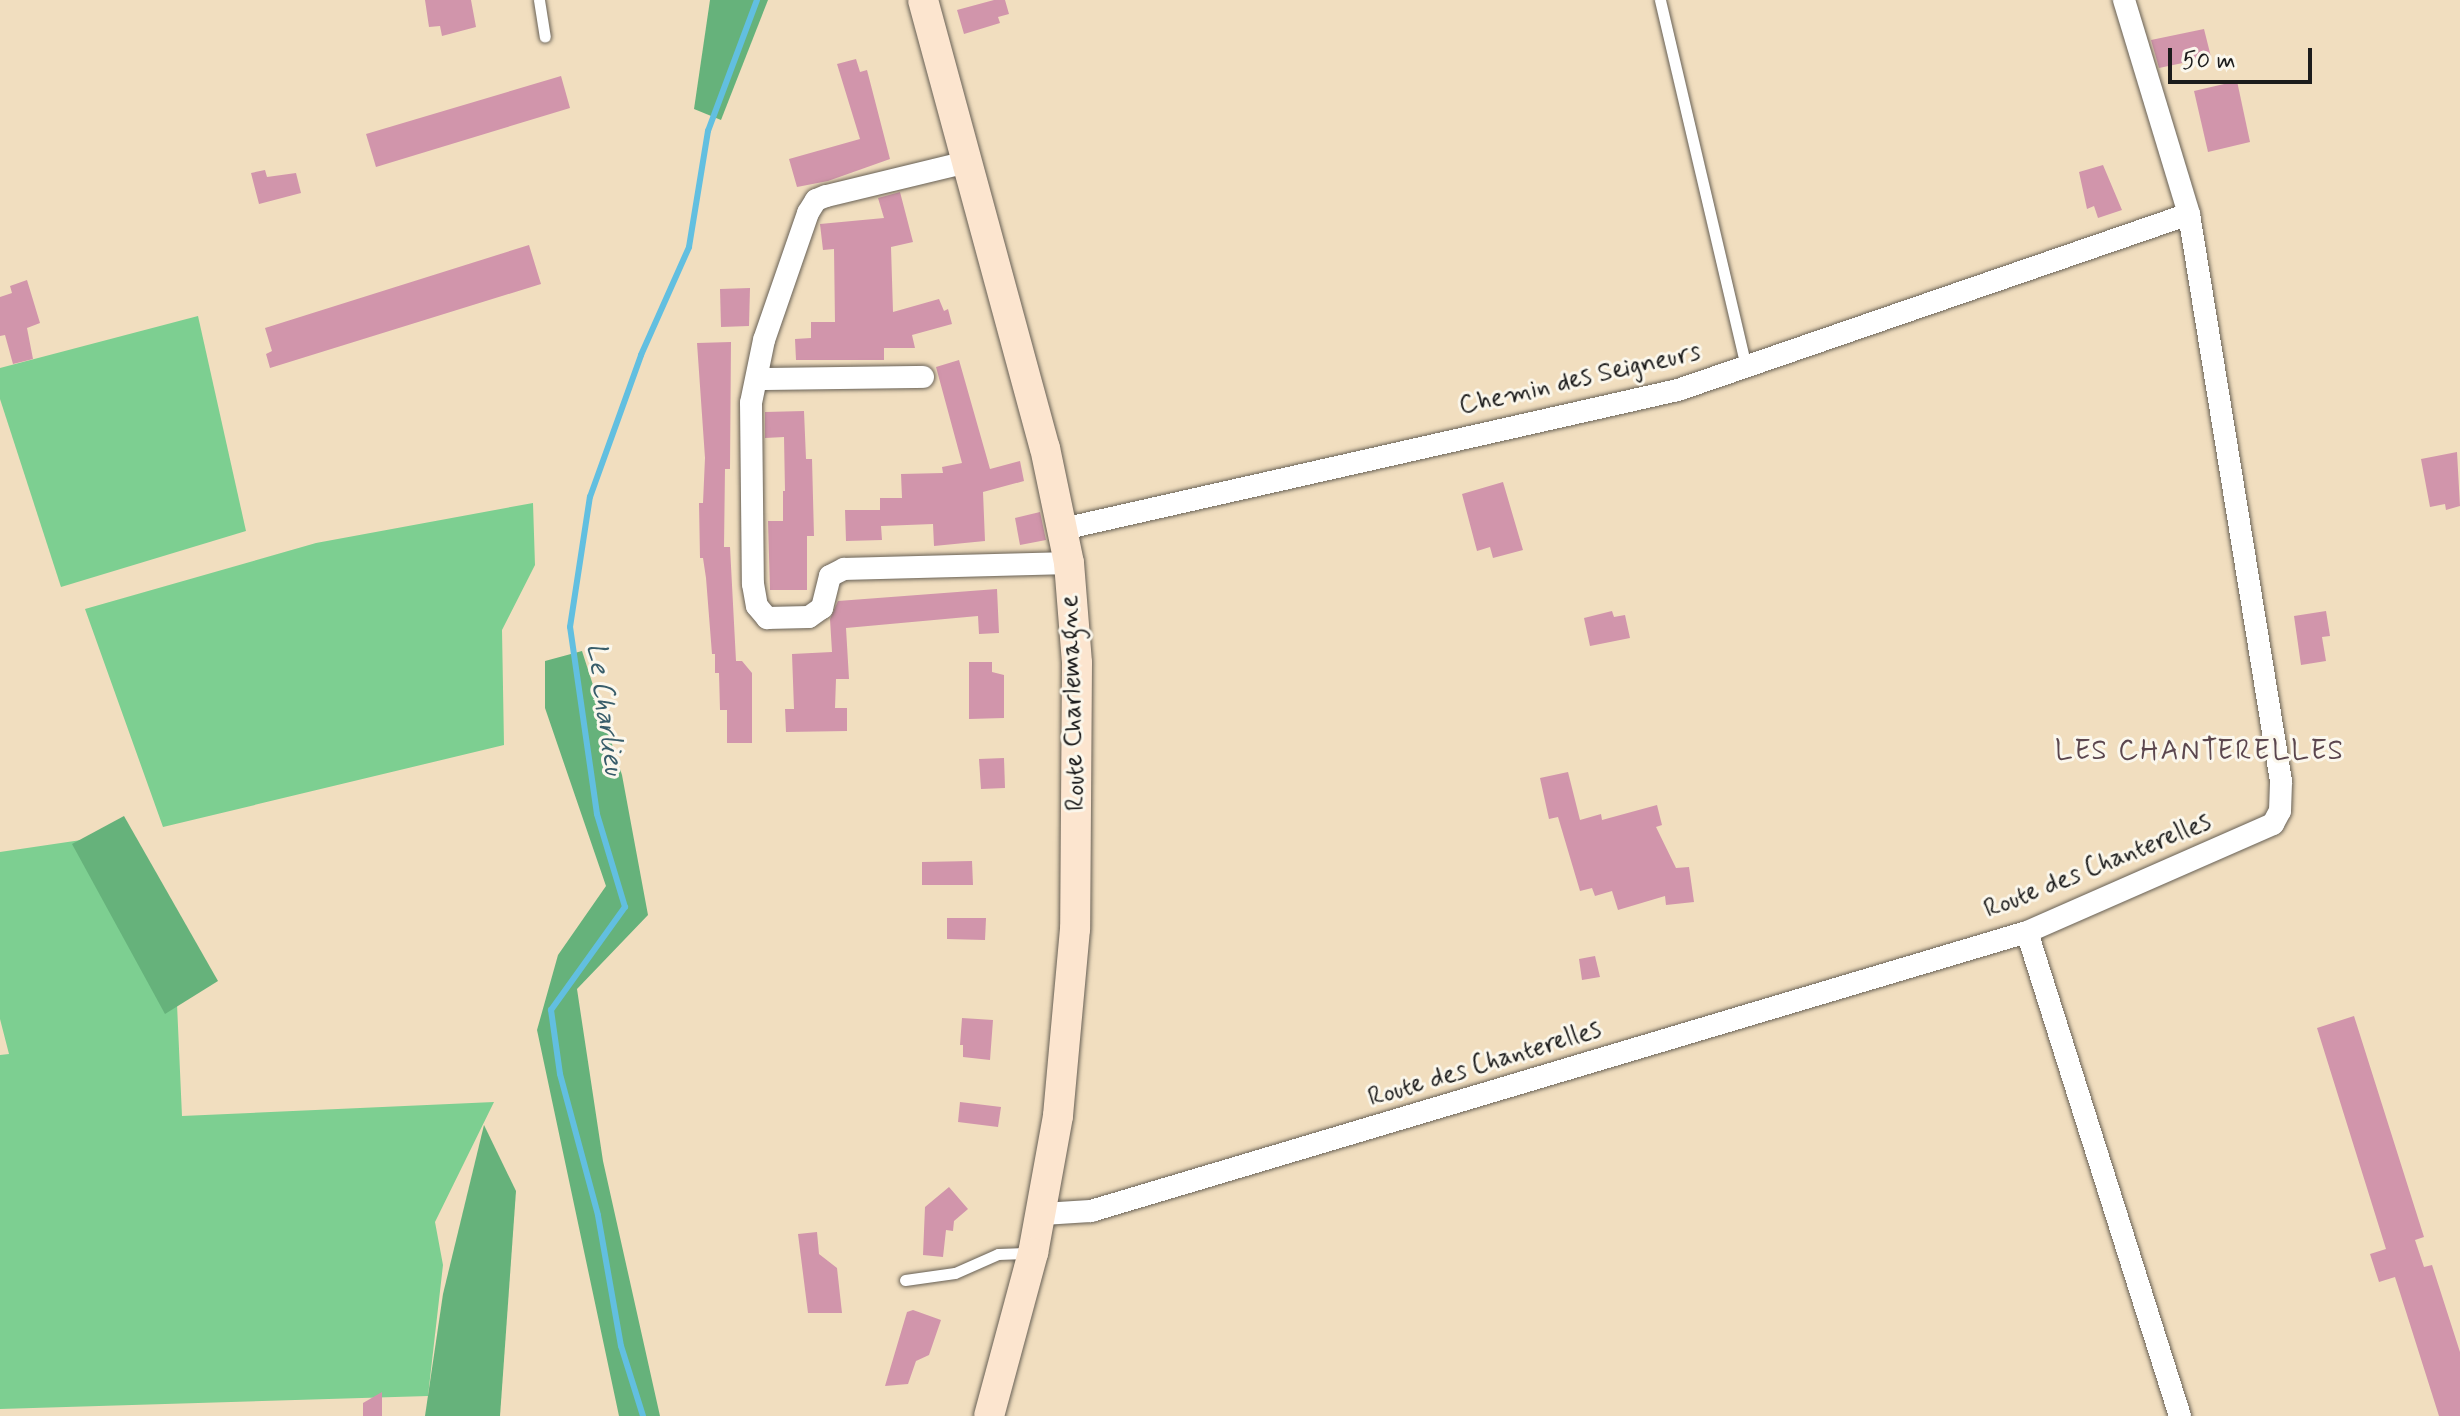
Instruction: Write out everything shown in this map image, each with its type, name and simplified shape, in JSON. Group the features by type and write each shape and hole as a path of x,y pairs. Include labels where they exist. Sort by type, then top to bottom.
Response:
{"main road":[{"name":"Route Charlemagne","path":"923,0 1045,448 1069,563 1077,663 1075,929 1058,1116 1042,1214 989,1416"}],"street":[{"name":"Route des Chanterelles","path":"1042,1214 1075,1214 1106,1207 2027,932 2273,824 2280,811 2281,781 2247,556 2189,214 2124,0"},
{"path":"967,162 816,200 808,213 764,340 751,403 753,584 757,606 767,618 809,617 822,608 830,576 844,569 1069,563"},
{"name":"Chemin des Seigneurs","path":"1063,529 1678,390 2189,214"},
{"path":"758,379 923,377"},
{"path":"2027,932 2180,1416"}],"lane":[{"path":"539,0 545,37"},
{"path":"1660,0 1746,367"},
{"path":"905,1280 955,1273 998,1254 1033,1253"}],"green space":[{"path":"710,0 768,0 721,120 694,109"},
{"path":"198,316 246,531 61,587 0,399 0,368"},
{"path":"533,503 535,565 502,630 504,745 163,827 85,609 316,543"},
{"path":"582,651 622,775 648,915 577,989 603,1161 660,1416 619,1416 537,1030 558,955 606,886 545,708 545,661"},
{"path":"124,816 218,981 165,1014 72,844"},
{"path":"88,839 177,1004 182,1116 494,1102 435,1222 443,1265 428,1396 0,1409 0,1055 9,1054 0,1019 0,852"},
{"path":"484,1125 516,1191 500,1416 425,1416 443,1294"}],"building":[{"path":"425,0 471,0 476,27 442,36 440,26 429,27"},
{"path":"1005,0 1009,14 998,17 1000,23 964,34 957,10"},
{"path":"2204,29 2211,57 2159,68 2151,40"},
{"path":"856,59 860,72 867,70 890,159 828,181 797,187 789,159 860,139 837,64"},
{"path":"561,76 570,108 376,167 366,134"},
{"path":"2237,81 2250,142 2208,152 2194,91"},
{"path":"2103,165 2122,210 2098,218 2094,206 2087,209 2079,172"},
{"path":"265,170 267,177 296,173 301,193 259,204 251,173"},
{"path":"900,192 913,242 891,247 893,312 939,299 944,311 948,309 952,324 912,335 915,348 884,348 884,360 796,360 795,339 811,338 811,322 835,322 834,249 823,250 820,224 884,218 878,198"},
{"path":"529,245 541,284 270,368 266,354 272,351 265,328"},
{"path":"27,280 40,323 27,328 33,359 13,364 5,335 0,336 0,297 12,293 10,286"},
{"path":"750,288 749,326 721,327 720,289"},
{"path":"731,342 730,469 725,469 724,547 730,547 736,661 742,661 752,673 752,743 727,743 727,710 720,710 719,673 715,673 706,578 703,558 700,558 699,503 703,503 705,458 697,343"},
{"path":"959,360 990,469 1020,461 1024,481 983,492 985,541 934,546 933,524 881,526 882,540 846,541 845,510 880,510 880,498 902,498 901,474 943,473 942,467 962,463 936,367"},
{"path":"804,411 806,459 812,459 814,536 807,536 807,590 770,590 768,521 783,521 784,437 765,438 765,412"},
{"path":"2457,452 2460,506 2446,510 2445,504 2430,507 2421,459"},
{"path":"1503,482 1523,550 1493,558 1490,547 1477,551 1462,494"},
{"path":"1040,512 1046,540 1020,545 1015,518"},
{"path":"997,589 999,633 979,634 978,616 846,628 849,679 836,679 835,708 847,708 847,731 786,732 785,709 794,709 792,654 832,652 830,619 838,601"},
{"path":"1612,611 1614,617 1625,615 1630,638 1590,646 1584,618"},
{"path":"2326,611 2330,636 2322,637 2326,661 2301,665 2294,616"},
{"path":"969,662 992,662 992,672 1004,675 1004,718 969,719"},
{"path":"1004,758 1005,788 981,789 979,759"},
{"path":"1568,772 1580,820 1601,814 1602,820 1657,805 1662,825 1656,827 1676,868 1689,867 1694,902 1666,905 1665,896 1618,910 1612,891 1595,896 1592,888 1580,891 1558,817 1549,819 1540,778"},
{"path":"972,861 973,885 922,885 922,862"},
{"path":"947,918 986,918 985,940 947,939"},
{"path":"1595,956 1600,977 1582,980 1579,959"},
{"path":"2354,1016 2424,1237 2415,1240 2424,1267 2432,1265 2460,1352 2460,1416 2439,1416 2395,1277 2379,1282 2370,1254 2386,1249 2317,1028"},
{"path":"962,1018 993,1020 990,1060 963,1057 963,1045 960,1045"},
{"path":"960,1102 1001,1107 998,1127 958,1122"},
{"path":"949,1187 968,1209 954,1221 953,1231 946,1230 943,1257 923,1255 925,1207"},
{"path":"817,1232 819,1254 837,1268 842,1313 808,1313 798,1234"},
{"path":"913,1310 941,1320 929,1355 916,1361 908,1384 885,1386 907,1312"},
{"path":"382,1392 382,1416 363,1416 363,1403"}],"waterway":[{"name":"Le Charlieu","path":"643,1416 621,1346 598,1215 560,1074 551,1010 625,907 597,814 570,627 590,497 641,355 689,247 708,131 757,0"}],"district":[{"name":"LES CHANTERELLES","path":"2200,752"}]}
